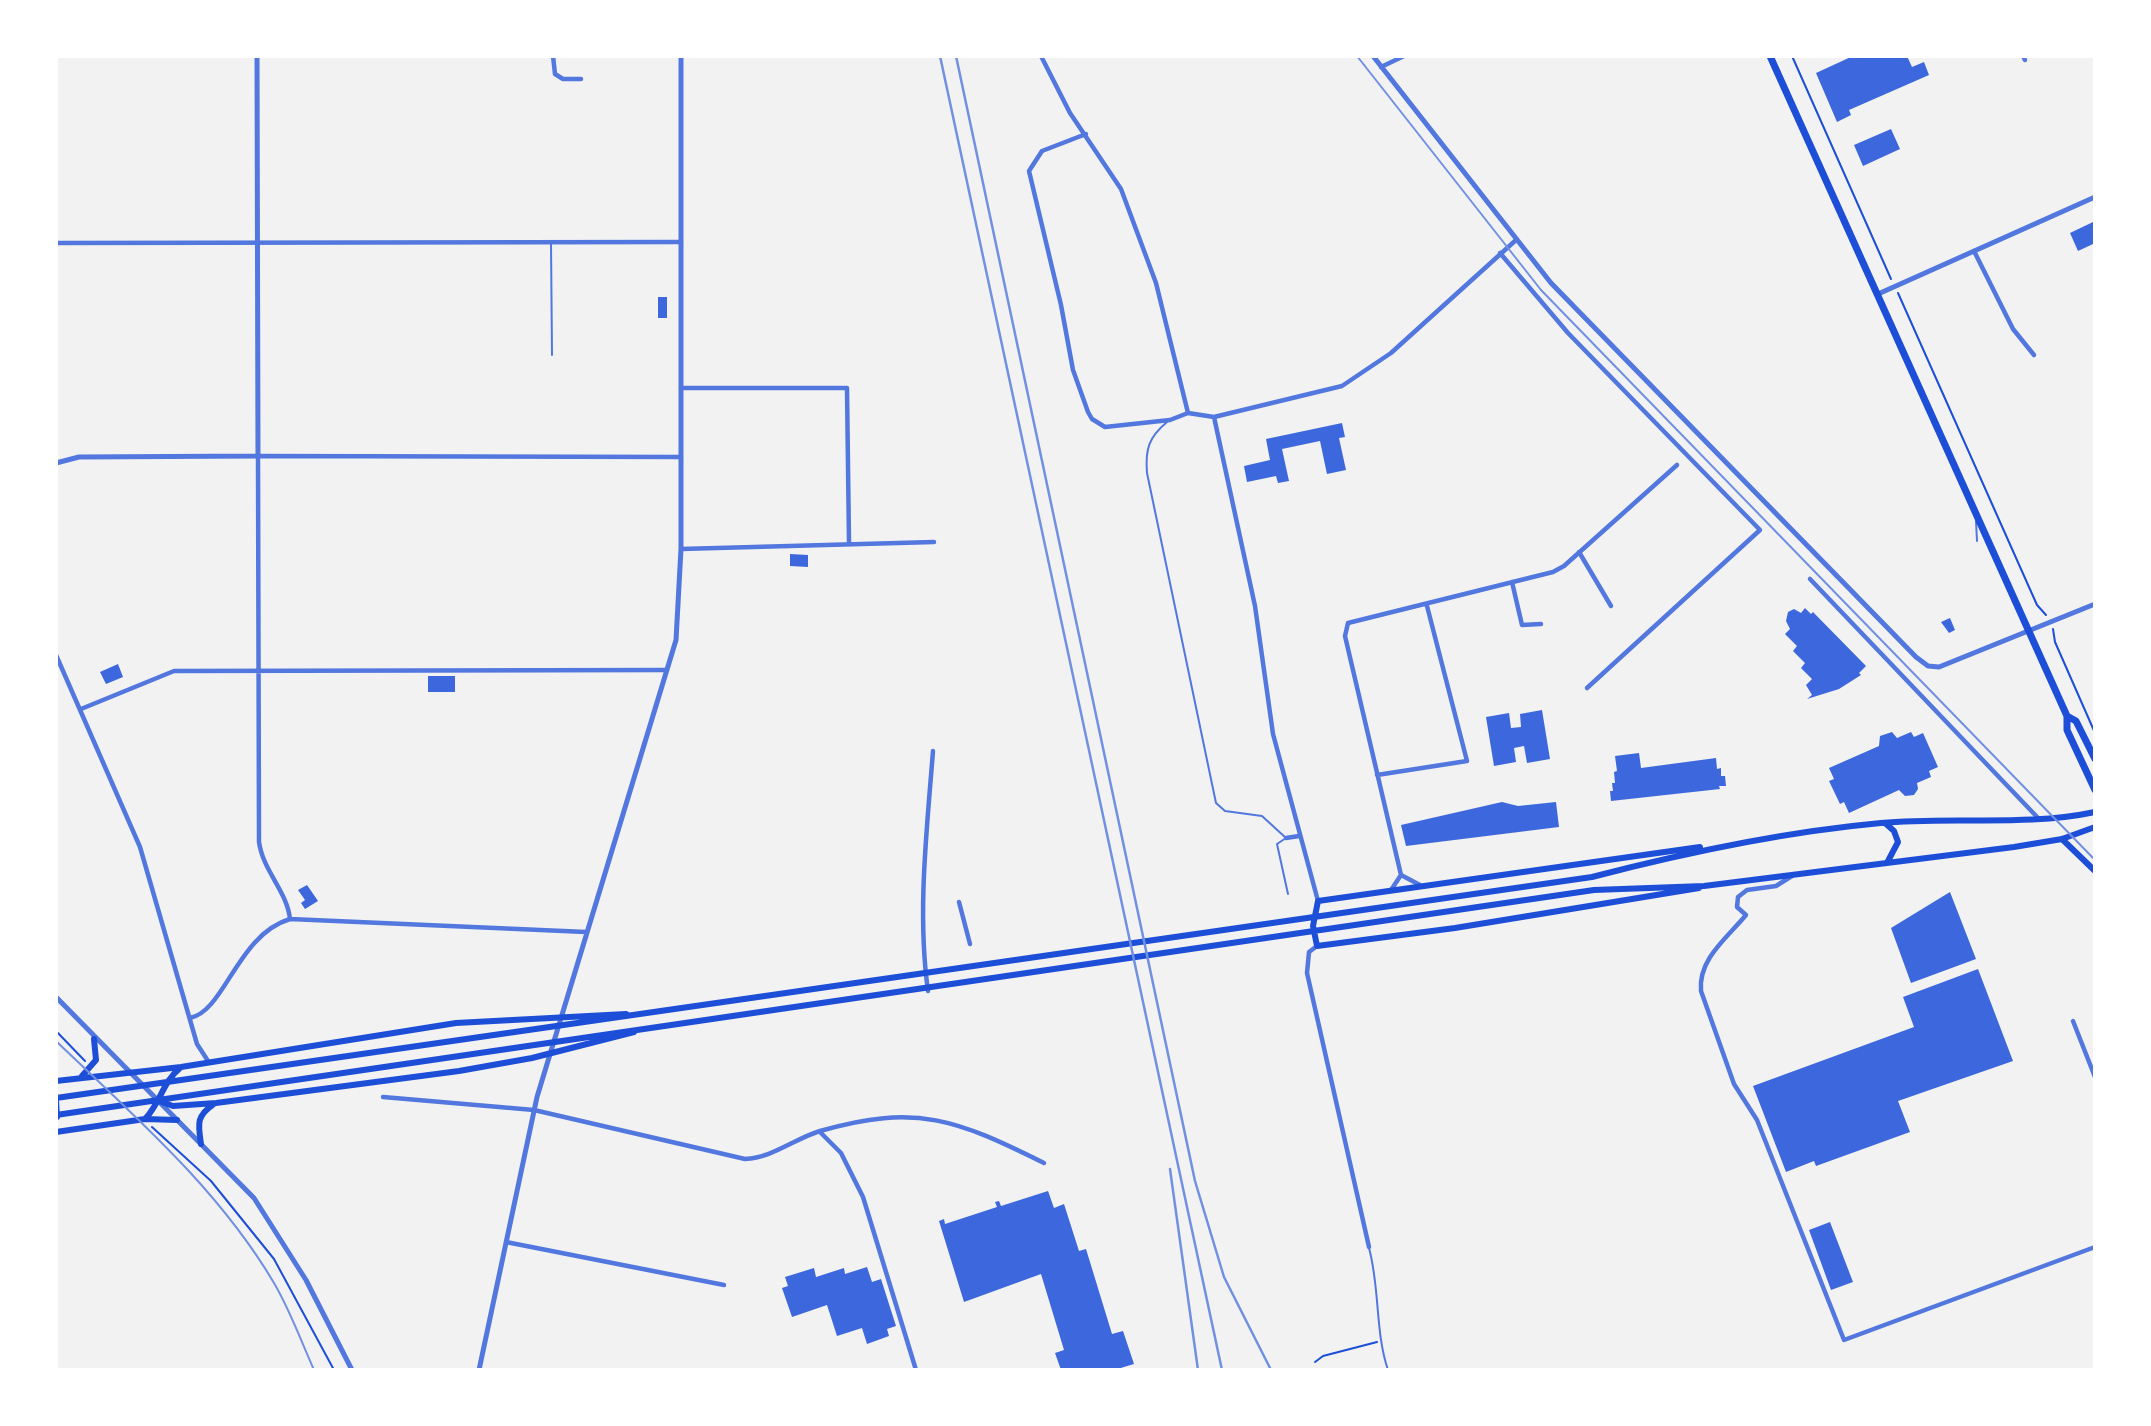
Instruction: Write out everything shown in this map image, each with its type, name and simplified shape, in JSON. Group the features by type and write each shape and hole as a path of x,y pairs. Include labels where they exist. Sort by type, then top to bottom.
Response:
{"highway":[{"path":"1770,56 1976,509 2067,716 2067,730 2095,790"},
{"path":"2067,716 2076,721 2095,758"}],"main road":[{"path":"1704,886 1688,892 1317,946 1313,926 1318,901 1420,885 1884,822 2039,819 2095,812"},
{"path":"1884,822 1898,836 1897,848 1888,861"},
{"path":"1731,843 1592,877 56,1099 56,1117 667,1024 1594,890 1704,886 1792,876 2062,839 2095,827"},
{"path":"2062,839 2095,871"},
{"path":"56,1081 181,1067 456,1023 667,1012"},
{"path":"158,1101 173,1106 216,1103 490,1067 667,1024"},
{"path":"80,1077 93,1067 96,1060 94,1039"},
{"path":"145,1119 158,1101 167,1078 181,1067"},
{"path":"201,1144 197,1123 203,1111 216,1103"},
{"path":"56,1132 145,1119 177,1120"}],"street":[{"path":"257,56 259,842 264,865 287,904 290,919"},
{"path":"553,56 555,74 563,79 581,79"},
{"path":"479,1370 534,1110 586,932 668,670 679,621 681,56"},
{"path":"1041,56 1056,90 1121,189 1131,213 1156,283 1188,413"},
{"path":"1373,56 1551,283 1916,657 1928,666 1939,667 2095,604"},
{"path":"1381,67 1404,56"},
{"path":"1086,134 1042,151 1029,171 1061,305 1073,370 1088,412 1098,424 1105,427 1170,420 1188,413 1214,417 1342,386 1368,371 1516,240"},
{"path":"1878,294 2095,197"},
{"path":"56,243 681,242"},
{"path":"1974,250 2013,329 2034,355"},
{"path":"1500,253 1568,333 1760,530 1587,688"},
{"path":"681,388 847,388 849,543"},
{"path":"1214,417 1255,606 1273,734 1318,901"},
{"path":"56,463 79,457 681,457"},
{"path":"1391,891 1401,875 1344,629 1348,623 1427,606 1553,572 1676,466"},
{"path":"681,549 934,542"},
{"path":"1579,552 1611,606"},
{"path":"1811,579 2039,819"},
{"path":"1512,582 1522,625 1541,624"},
{"path":"1377,775 1467,761 1427,606"},
{"path":"56,655 141,849 199,1052 208,1061"},
{"path":"80,709 174,671 668,670"},
{"path":"928,991 925,963 926,834 933,751"},
{"path":"1286,838 1300,836"},
{"path":"1401,875 1420,885"},
{"path":"1792,876 1776,886 1747,890 1738,897 1737,907 1745,915 1705,964 1700,980 1701,991 1734,1084 1757,1120 1843,1340 2095,1247"},
{"path":"959,901 970,944"},
{"path":"190,1018 205,1011 258,936 277,923 290,919 586,932"},
{"path":"1317,946 1309,952 1307,972 1369,1247"},
{"path":"56,997 94,1039 242,1184 263,1211 306,1280 352,1370"},
{"path":"2073,1021 2095,1077"},
{"path":"383,1097 534,1110 745,1159 768,1155 797,1139 820,1131 888,1117 918,1117 965,1125 1044,1163"},
{"path":"820,1131 841,1153 863,1197 916,1370"},
{"path":"506,1242 724,1285"}],"lane":[{"path":"551,242 552,355"},
{"path":"1170,420 1152,436 1147,446 1147,472 1216,803 1225,811 1262,816 1286,838 1277,844 1288,894"},
{"path":"1976,509 1977,541"},
{"path":"1369,1247 1375,1268 1384,1340 1382,1352 1388,1370"}],"path":[{"path":"1792,56 1892,281"},
{"path":"1897,291 2037,605 2048,617"},
{"path":"2054,633 2055,642 2095,733"},
{"path":"56,1031 88,1064"},
{"path":"164,1136 211,1181 274,1259 334,1370"},
{"path":"1315,1362 1322,1356 1384,1340"}],"building":[{"path":"1853,56 1907,56 1912,67 1924,62 1929,75 1849,110 1851,115 1837,122 1816,73"},
{"path":"1891,129 1900,149 1863,166 1854,145"},
{"path":"2093,222 2093,244 2078,251 2070,233"},
{"path":"658,297 667,297 667,318 658,318"},
{"path":"1342,423 1345,437 1339,438 1346,470 1327,474 1320,441 1282,449 1289,481 1278,483 1276,476 1247,482 1244,466 1270,460 1266,439"},
{"path":"790,554 808,555 808,567 790,566"},
{"path":"1805,608 1811,614 1813,612 1866,666 1859,673 1861,675 1839,689 1807,699 1812,695 1806,685 1812,679 1801,668 1805,663 1793,651 1797,646 1785,634 1790,629 1786,621 1788,612 1794,609 1801,613"},
{"path":"1950,618 1955,630 1949,633 1941,622"},
{"path":"118,664 123,677 106,684 100,672"},
{"path":"428,676 455,676 455,692 428,692"},
{"path":"1542,710 1550,759 1527,763 1524,746 1514,748 1516,762 1494,766 1486,717 1509,713 1511,728 1521,727 1520,714"},
{"path":"1892,732 1897,738 1911,732 1914,737 1923,733 1938,767 1929,771 1931,777 1917,783 1918,789 1914,795 1905,796 1899,790 1849,813 1844,802 1840,804 1829,781 1834,779 1829,768 1879,746 1880,736"},
{"path":"1639,753 1641,768 1716,758 1717,769 1721,768 1721,776 1725,776 1726,786 1719,786 1720,789 1611,801 1610,791 1613,791 1614,772 1617,771 1615,756"},
{"path":"1502,802 1518,806 1556,802 1559,827 1406,846 1401,825"},
{"path":"307,885 318,901 305,909 301,903 305,900 298,890"},
{"path":"1950,892 1976,959 1911,983 1891,928"},
{"path":"1978,969 2013,1061 1898,1101 1910,1132 1816,1166 1814,1161 1786,1172 1753,1086 1914,1027 1903,997"},
{"path":"1048,1191 1054,1208 1064,1204 1079,1251 1086,1249 1112,1334 1123,1331 1134,1364 1114,1370 1061,1370 1055,1353 1064,1350 1041,1274 964,1302 939,1221 944,1219 945,1224 997,1207 995,1202 999,1201 1001,1206"},
{"path":"1830,1222 1853,1282 1831,1290 1809,1230"},
{"path":"867,1267 872,1282 881,1279 896,1326 887,1329 889,1336 867,1344 862,1328 837,1336 827,1305 792,1317 782,1288 788,1286 785,1277 814,1268 816,1277 844,1268 845,1274"}],"tram line":[{"path":"1357,56 1541,290 2095,860"},
{"path":"56,1041 173,1154 227,1216 274,1283 314,1370"}],"railway":[{"path":"940,56 1222,1370"},
{"path":"956,56 1195,1181 1224,1277 1271,1370"},
{"path":"1170,1169 1198,1370"}]}
